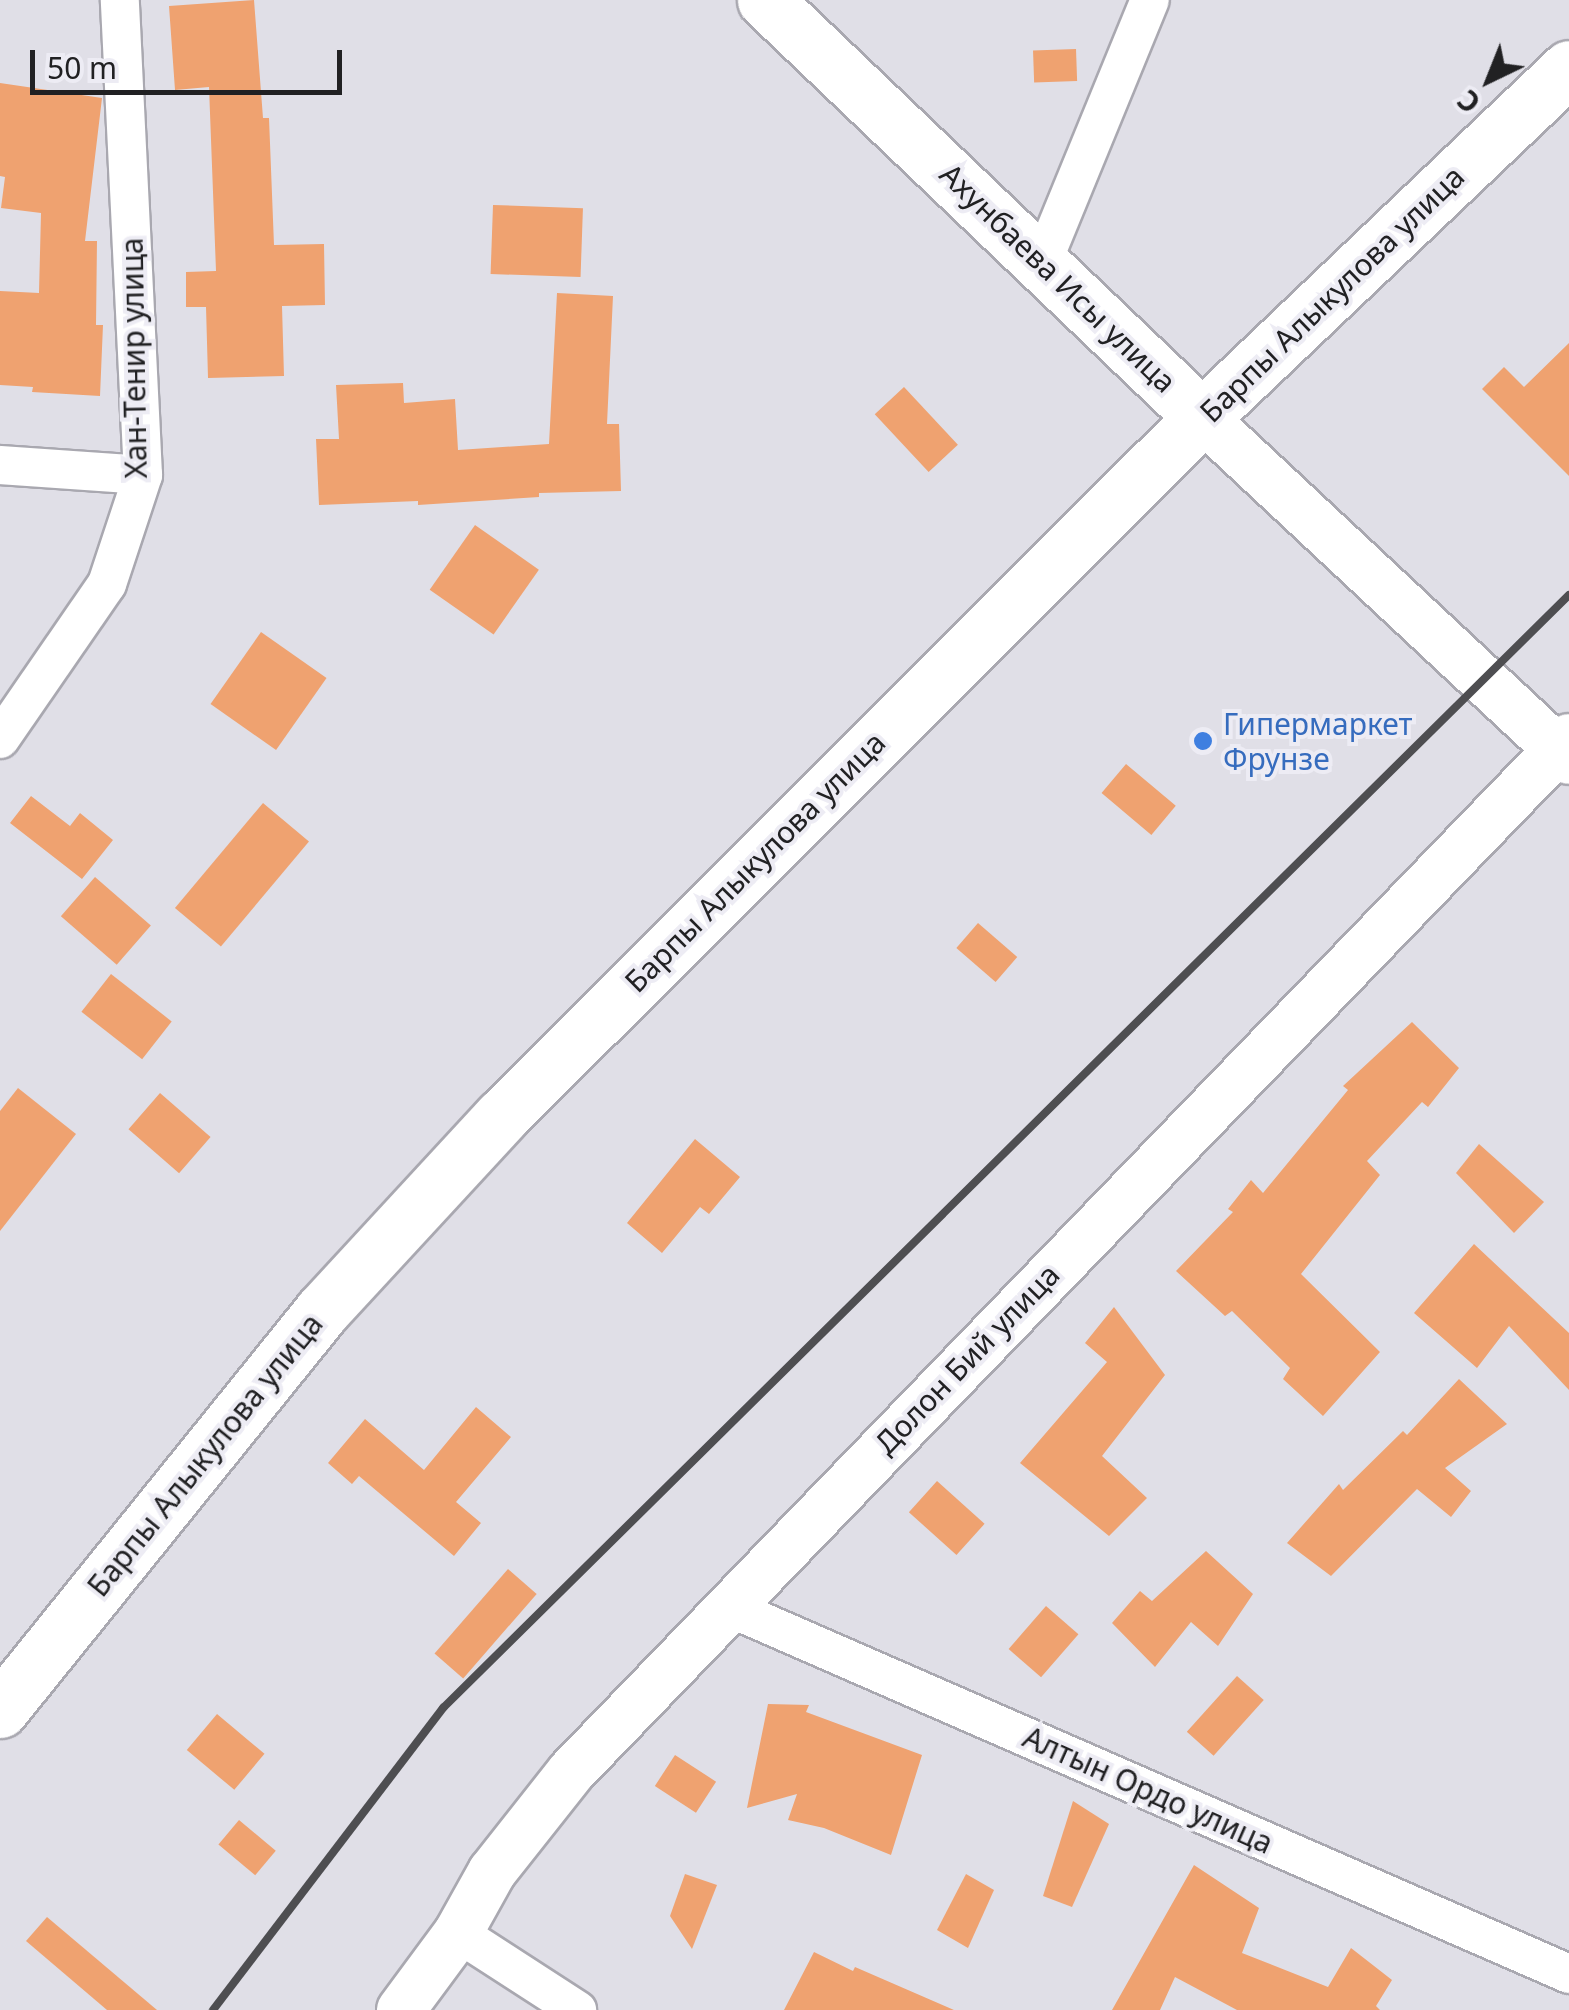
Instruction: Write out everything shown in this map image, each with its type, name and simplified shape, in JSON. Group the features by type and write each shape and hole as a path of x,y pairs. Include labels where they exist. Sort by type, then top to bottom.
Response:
{"main road":[{"name":"Ахунбаева Исы улица","path":"766,0 1202,417"},
{"name":"Барпы Алыкулова улица","path":"0,1710 322,1310 501,1117 1202,417 1569,68"}],"street":[{"name":"Хан-Тенир улица","path":"0,739 107,584 143,475 120,0"},
{"path":"1042,263 1150,0"},
{"name":"Ахунбаева Исы улица","path":"1202,417 1565,749"},
{"path":"0,466 143,475"},
{"name":"Долон Бий улица","path":"401,2010 458,1933 492,1872 571,1772 726,1606 1565,749"},
{"name":"Алтын Ордо улица","path":"726,1606 1569,1974"},
{"path":"458,1933 578,2010"}],"building":[{"path":"254,0 263,118 269,118 274,245 324,244 325,305 282,306 284,376 208,378 206,307 186,307 186,272 216,271 209,87 175,90 169,6"},
{"path":"1076,49 1077,81 1034,82 1033,51"},
{"path":"0,83 102,98 85,241 97,241 96,325 103,325 100,396 32,392 33,387 0,385 0,291 39,293 41,213 1,208 5,177 0,176"},
{"path":"493,205 583,208 581,277 491,274"},
{"path":"557,293 613,296 607,424 619,424 621,491 539,493 539,497 418,505 418,501 319,505 316,439 339,439 336,385 403,383 404,403 455,399 458,450 549,444"},
{"path":"1569,343 1569,476 1482,389 1504,367 1524,387"},
{"path":"904,387 958,445 929,472 875,414"},
{"path":"475,525 539,570 494,634 430,590"},
{"path":"261,632 327,678 276,750 211,704"},
{"path":"1126,764 1176,806 1151,835 1102,793"},
{"path":"31,796 70,826 80,813 113,840 82,879 10,823"},
{"path":"263,803 309,842 221,947 175,908"},
{"path":"95,877 151,926 117,965 61,916"},
{"path":"978,923 1017,957 996,982 956,948"},
{"path":"111,974 172,1021 142,1059 81,1012"},
{"path":"1412,1022 1459,1068 1428,1107 1422,1102 1367,1161 1380,1175 1301,1274 1380,1352 1323,1416 1283,1379 1290,1368 1232,1311 1225,1316 1176,1271 1233,1212 1228,1209 1251,1180 1263,1193 1348,1090 1343,1086"},
{"path":"18,1088 76,1134 0,1231 0,1111"},
{"path":"160,1093 211,1137 179,1173 129,1129"},
{"path":"695,1139 740,1177 709,1214 700,1207 662,1253 627,1223"},
{"path":"1479,1144 1544,1202 1514,1233 1456,1173"},
{"path":"1474,1244 1569,1333 1569,1390 1509,1326 1477,1368 1414,1313"},
{"path":"1114,1307 1165,1375 1102,1456 1147,1498 1109,1536 1020,1463 1107,1362 1085,1343"},
{"path":"1459,1379 1507,1424 1445,1468 1471,1491 1451,1517 1417,1489 1331,1576 1287,1543 1339,1484 1343,1490 1403,1431 1407,1435"},
{"path":"476,1407 511,1437 456,1502 481,1523 454,1556 359,1476 352,1484 328,1463 365,1419 424,1470"},
{"path":"937,1481 985,1524 956,1555 909,1512"},
{"path":"1206,1551 1253,1594 1218,1646 1191,1622 1155,1667 1112,1623 1140,1591 1152,1601"},
{"path":"508,1569 537,1594 463,1678 435,1654"},
{"path":"1046,1606 1078,1634 1041,1677 1009,1649"},
{"path":"1237,1676 1264,1700 1214,1756 1187,1732"},
{"path":"768,1704 809,1705 806,1712 922,1755 891,1855 824,1828 788,1820 797,1794 747,1808"},
{"path":"217,1714 264,1754 234,1790 187,1750"},
{"path":"675,1755 716,1782 696,1813 655,1786"},
{"path":"1073,1801 1109,1824 1072,1907 1043,1896"},
{"path":"239,1820 276,1851 255,1875 218,1845"},
{"path":"1194,1865 1259,1908 1242,1953 1328,1987 1351,1948 1392,1980 1376,2006 1380,2010 1237,2010 1175,1977 1160,2010 1112,2010"},
{"path":"685,1874 717,1885 692,1949 670,1916"},
{"path":"966,1874 994,1890 968,1948 937,1930"},
{"path":"47,1917 157,2010 107,2010 26,1941"},
{"path":"814,1952 853,1971 855,1967 954,2010 784,2010"}],"railway":[{"path":"213,2010 443,1708 1569,595"}],"place":[{"name":"Гипермаркет Фрунзе","path":"1203,741"}]}
